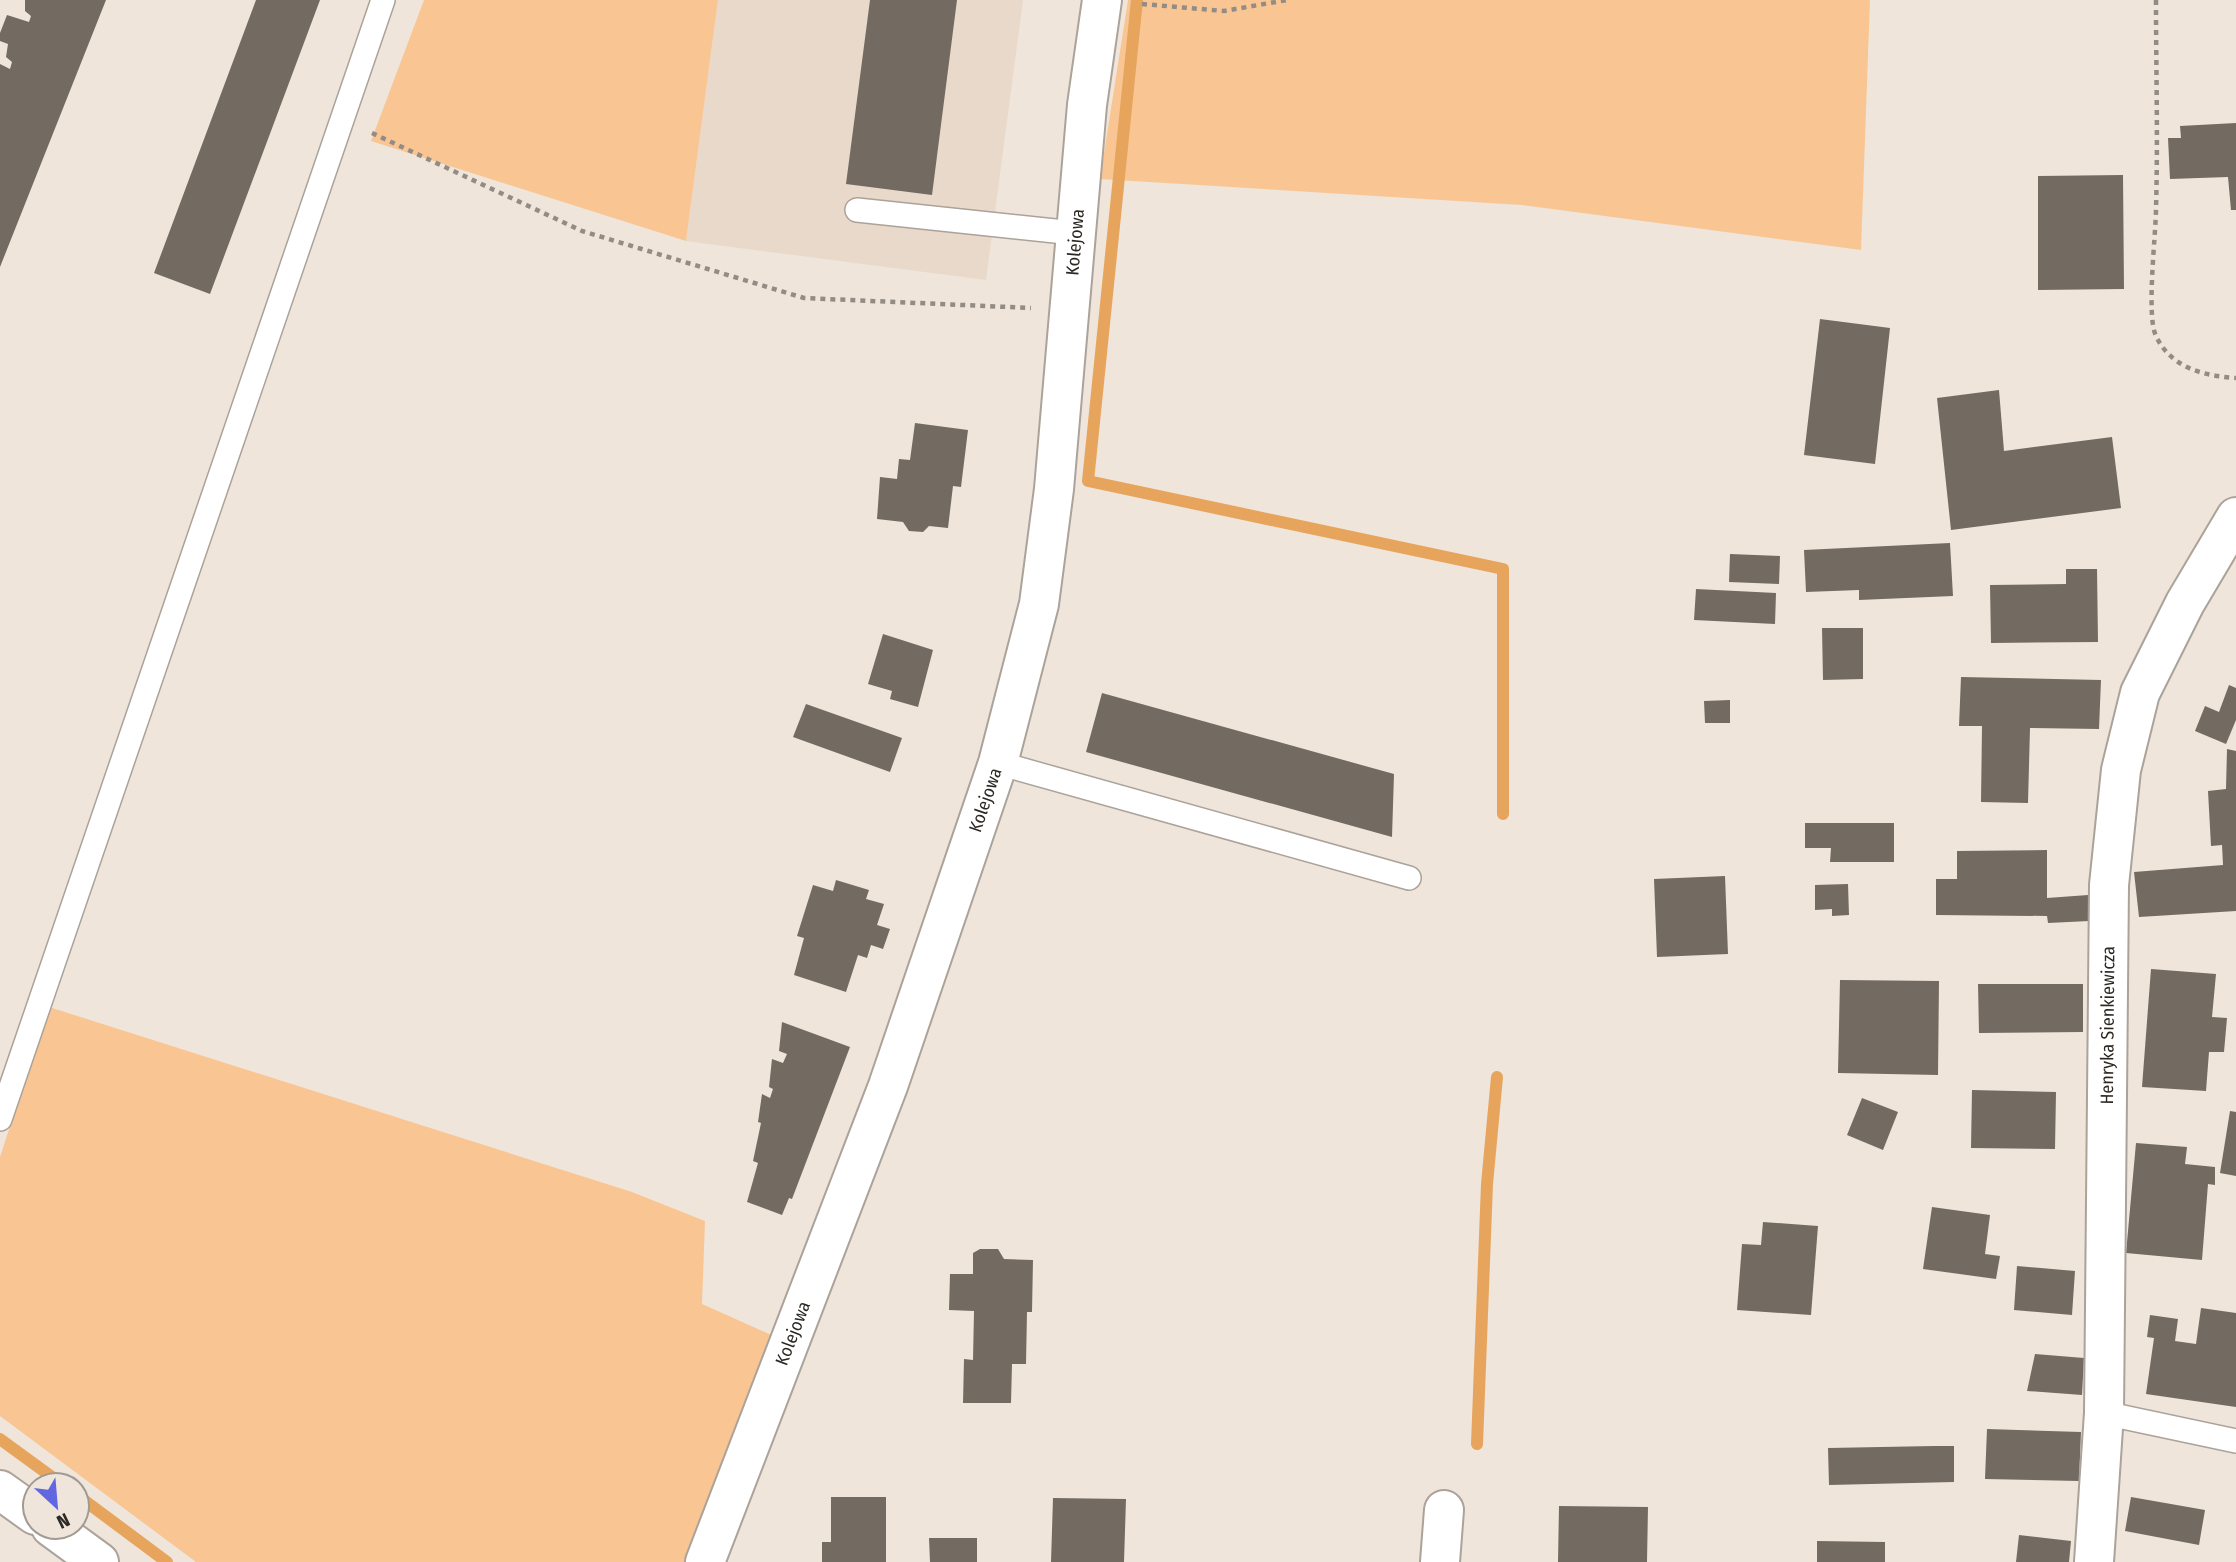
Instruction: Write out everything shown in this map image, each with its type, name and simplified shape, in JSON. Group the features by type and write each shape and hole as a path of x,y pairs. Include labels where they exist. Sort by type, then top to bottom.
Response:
{"street":[{"name":"Kolejowa","path":"705,1562 888,1086 998,763 1039,604 1054,489 1067,310 1087,105 1102,0"},
{"name":"Henryka Sienkiewicza","path":"2094,1562 2104,1413 2109,885 2121,771 2140,693 2185,603 2236,517"},
{"path":"0,1490 21,1506"},
{"path":"1440,1562 1444,1510"},
{"path":"70,1541 99,1562"}],"lane":[{"path":"0,1118 383,0"},
{"path":"857,210 1074,233"},
{"path":"998,763 1409,878"},
{"path":"2104,1413 2236,1441"}],"path":[{"path":"1156,6 1224,11 1287,0"},
{"path":"2156,0 2156,209 2152,292 2155,334 2171,357 2193,372 2236,378"},
{"path":"342,119 582,231 804,298 1067,310"}],"shaded area":[{"path":"424,0 718,0 686,241 371,141"},
{"path":"718,0 1023,0 986,280 686,241"},
{"path":"1128,0 1870,0 1861,250 1522,205 1100,179"},
{"path":"49,1007 632,1192 705,1221 702,1304 776,1337 685,1562 196,1562 91,1484 91,1471 74,1471 0,1416 0,1157"}],"building":[{"path":"25,0 106,0 0,267 0,64 10,69 12,62 6,57 8,44 0,41 0,33 7,15 29,22 31,16 25,11"},
{"path":"256,0 320,0 210,294 154,273"},
{"path":"870,0 957,0 932,195 846,184"},
{"path":"2236,123 2236,210 2231,210 2228,177 2170,179 2168,138 2181,138 2180,126"},
{"path":"2123,175 2124,289 2038,290 2038,176"},
{"path":"1820,319 1890,328 1875,464 1804,455"},
{"path":"1999,390 2004,451 2112,437 2121,508 1951,530 1937,398"},
{"path":"915,423 968,430 961,487 953,486 948,528 929,526 923,532 909,531 903,522 877,519 880,477 897,479 899,459 910,460"},
{"path":"1950,543 1953,596 1859,600 1859,590 1806,592 1804,550"},
{"path":"1730,554 1780,556 1779,584 1729,582"},
{"path":"2066,569 2097,569 2098,642 1991,643 1990,585 2066,584"},
{"path":"1696,589 1776,593 1775,624 1694,620"},
{"path":"1822,628 1863,628 1863,679 1823,680"},
{"path":"883,634 933,650 918,707 890,699 892,691 868,684"},
{"path":"1961,677 2101,680 2099,729 2030,728 2028,803 1981,802 1982,726 1959,726"},
{"path":"2229,685 2236,688 2236,720 2226,744 2195,731 2205,706 2219,712"},
{"path":"1102,693 1394,774 1392,837 1086,752"},
{"path":"1730,700 1730,723 1705,723 1704,701"},
{"path":"806,704 902,738 890,772 793,737"},
{"path":"2227,749 2236,751 2236,911 2139,917 2134,872 2223,865 2222,845 2211,846 2208,791 2226,789"},
{"path":"1805,823 1894,823 1894,862 1830,862 1831,848 1805,848"},
{"path":"2047,850 2047,898 2088,895 2089,921 2048,923 2047,916 1936,915 1936,879 1957,879 1957,851"},
{"path":"1725,876 1728,954 1657,957 1654,879"},
{"path":"836,880 869,890 866,899 884,904 877,925 890,929 883,949 871,945 867,958 858,955 846,992 794,975 804,938 797,936 813,885 833,891"},
{"path":"1848,884 1849,915 1832,916 1832,909 1815,910 1815,885"},
{"path":"2151,969 2216,974 2212,1017 2227,1018 2224,1052 2209,1052 2206,1091 2142,1087"},
{"path":"1840,980 1939,981 1938,1075 1838,1073"},
{"path":"1978,984 2083,984 2083,1032 1979,1033"},
{"path":"782,1022 850,1047 792,1199 789,1198 782,1215 747,1202 758,1163 753,1161 761,1123 758,1122 762,1094 770,1098 773,1089 769,1087 772,1059 783,1063 787,1054 779,1051"},
{"path":"1972,1090 2056,1092 2055,1149 1971,1148"},
{"path":"1862,1098 1898,1112 1883,1150 1847,1135"},
{"path":"2230,1111 2236,1112 2236,1176 2220,1173"},
{"path":"2136,1143 2187,1147 2185,1164 2215,1167 2215,1185 2208,1184 2202,1260 2126,1253"},
{"path":"1932,1207 1990,1215 1985,1254 2000,1256 1996,1279 1923,1269"},
{"path":"1763,1222 1818,1226 1811,1315 1737,1310 1742,1244 1761,1245"},
{"path":"980,1249 998,1249 1004,1259 1033,1260 1032,1312 1027,1312 1026,1364 1012,1364 1011,1403 963,1403 964,1359 973,1360 974,1311 949,1310 950,1274 973,1274 973,1253"},
{"path":"2017,1266 2075,1271 2072,1315 2014,1310"},
{"path":"2201,1308 2236,1313 2236,1407 2146,1394 2154,1338 2147,1337 2150,1315 2178,1319 2175,1341 2196,1344"},
{"path":"2035,1354 2084,1358 2082,1395 2027,1391"},
{"path":"1987,1429 2081,1432 2079,1481 1985,1479"},
{"path":"1954,1446 1954,1482 1829,1485 1828,1448"},
{"path":"831,1497 886,1497 886,1562 822,1562 822,1542 831,1542"},
{"path":"2131,1497 2205,1510 2199,1545 2125,1531"},
{"path":"1053,1498 1126,1499 1124,1562 1051,1562"},
{"path":"1559,1506 1648,1507 1647,1562 1558,1562"},
{"path":"2019,1535 2071,1541 2069,1562 2016,1562"},
{"path":"929,1538 977,1538 977,1562 930,1562"},
{"path":"1817,1541 1885,1542 1885,1562 1817,1562"}],"waterway":[{"path":"1137,0 1088,481 1503,569 1503,814"},
{"path":"1477,1444 1487,1184 1497,1077"},
{"path":"0,1439 44,1471"},
{"path":"91,1505 167,1562"}]}
